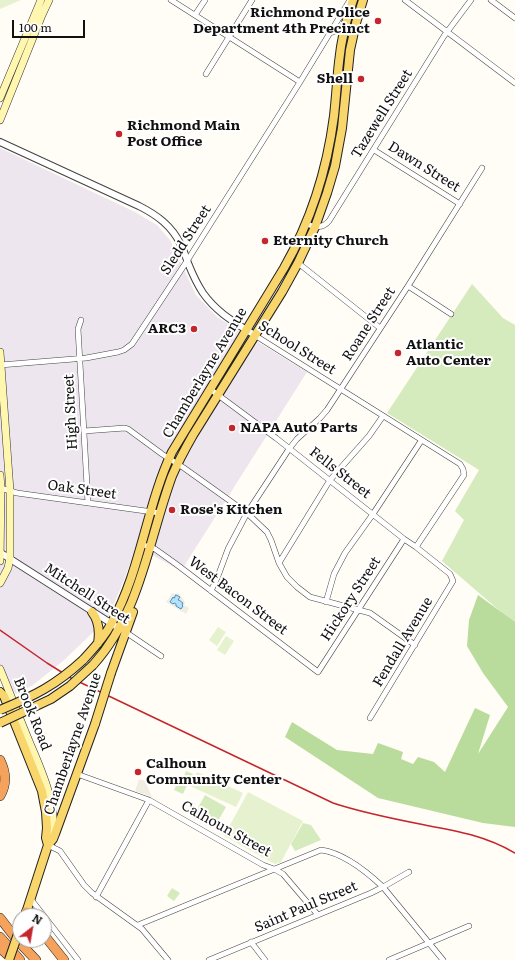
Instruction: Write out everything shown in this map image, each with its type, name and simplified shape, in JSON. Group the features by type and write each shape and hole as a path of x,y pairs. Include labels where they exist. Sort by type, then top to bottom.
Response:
{"highway":[{"path":"0,760 5,779 5,785 0,796"},
{"path":"0,918 17,940 36,960"},
{"path":"0,937 20,960"},
{"path":"52,945 64,960"},
{"path":"0,948 13,960"}],"main road":[{"path":"0,98 41,0"},
{"path":"0,120 49,0"},
{"name":"Chamberlayne Avenue","path":"0,710 45,689 61,679 83,660 98,644 112,624 121,606 169,458 288,261 306,224 322,178 330,144 339,61 352,0"},
{"name":"Chamberlayne Avenue","path":"28,908 30,898 50,842 95,724 123,631 138,596 140,578 160,513 178,463 193,435 282,292 315,227 328,191 339,145 344,109 348,59 353,34 363,0"},
{"path":"0,352 10,491 10,558 8,568 0,583"},
{"path":"0,475 0,561"},
{"path":"92,612 97,619 99,626 98,644"},
{"name":"Chamberlayne Avenue","path":"0,723 51,699 70,686 93,665 108,646 123,631"},
{"name":"Brook Road","path":"0,669 51,798 53,813 50,842"},
{"name":"Brook Road","path":"0,687 42,791 46,812 46,838 50,842"},
{"path":"9,960 13,948"}],"street":[{"path":"171,0 300,82"},
{"path":"195,15 205,0"},
{"path":"206,74 252,0"},
{"name":"Sledd Street","path":"0,365 80,359 118,352 129,347 187,261 352,0"},
{"path":"405,0 515,83"},
{"name":"Tazewell Street","path":"315,227 323,226 328,223 447,32 471,0"},
{"path":"491,0 515,18"},
{"path":"330,33 336,31 353,34"},
{"name":"School Street","path":"0,142 132,203 156,216 173,232 181,244 198,285 208,299 222,314 340,390 460,464 464,475 416,547"},
{"name":"Dawn Street","path":"374,150 460,204"},
{"name":"Roane Street","path":"211,591 228,549 247,513 289,449 297,439 327,410 408,286 482,168"},
{"path":"306,224 315,227"},
{"path":"298,263 380,328"},
{"path":"408,286 451,314"},
{"name":"High Street","path":"81,320 78,329 88,503"},
{"name":"Fells Street","path":"210,389 276,438 416,547 450,574 452,578"},
{"path":"279,564 330,480 361,446 383,416"},
{"path":"84,431 127,428 247,513 267,532 279,564 287,577 310,597 370,613 415,645"},
{"path":"326,602 334,574 345,553 373,514 421,441"},
{"name":"Oak Street","path":"0,488 10,491 160,513"},
{"name":"Hickory Street","path":"318,672 404,539"},
{"name":"West Bacon Street","path":"141,544 150,547 163,555 318,672"},
{"name":"Mitchell Street","path":"1,553 161,656"},
{"name":"Fendall Avenue","path":"370,718 453,581 452,578"},
{"name":"Calhoun Street","path":"76,774 149,800 263,866 274,869 283,874 318,915"},
{"path":"96,896 149,800"},
{"path":"50,842 60,851 84,884 96,896 146,932 168,960"},
{"path":"138,925 321,850 331,852 357,865 383,887 443,960"},
{"name":"Saint Paul Street","path":"209,960 383,887 409,872"},
{"path":"30,898 38,908"},
{"path":"52,926 78,960"},
{"path":"389,960 469,926"},
{"path":"251,942 265,960"}],"shaded area":[{"path":"0,148 135,212 157,225 170,240 196,295 217,317 307,372 181,571 136,546 108,618 63,661 33,685 16,694 0,676"},
{"path":"172,593 178,593 181,595 180,596 185,603 184,605 189,608 186,614 166,602"},
{"path":"139,779 145,781 152,797 135,791"}],"green space":[{"path":"0,0 21,0 0,9"},
{"path":"472,284 503,318 515,325 515,624 442,561 464,520 455,511 479,470 387,413"},
{"path":"478,595 515,622 515,827 483,823 378,798 285,737 292,722 337,750 373,754 378,743 403,752 401,759 413,764 418,757 434,762 445,772 475,708 490,715 478,754 508,707 483,673 467,646 469,620"},
{"path":"218,627 226,632 217,646 209,640"},
{"path":"226,636 234,641 225,655 217,650"},
{"path":"186,771 193,774 183,794 174,790 179,779 182,781"},
{"path":"197,772 243,793 236,807 190,786"},
{"path":"248,792 303,821 281,862 275,864 224,836"},
{"path":"205,795 226,807 214,828 193,817"},
{"path":"303,823 311,825 321,840 295,851 291,844"},
{"path":"172,888 180,893 174,901 167,896"}],"water":[{"path":"176,595 180,597 178,600 183,603 181,609 176,606 176,604 170,602"}],"railway":[{"path":"0,630 71,678 333,803 379,816 472,835 493,842 515,853"}],"place":[{"name":"Richmond Police Department 4th Precinct","path":"378,21"},
{"name":"Shell","path":"361,79"},
{"name":"Richmond Main Post Office","path":"119,134"},
{"name":"Eternity Church","path":"265,241"},
{"name":"ARC3","path":"194,329"},
{"name":"Atlantic Auto Center","path":"398,353"},
{"name":"NAPA Auto Parts","path":"232,428"},
{"name":"Rose's Kitchen","path":"172,510"},
{"name":"Calhoun Community Center","path":"138,772"}]}
